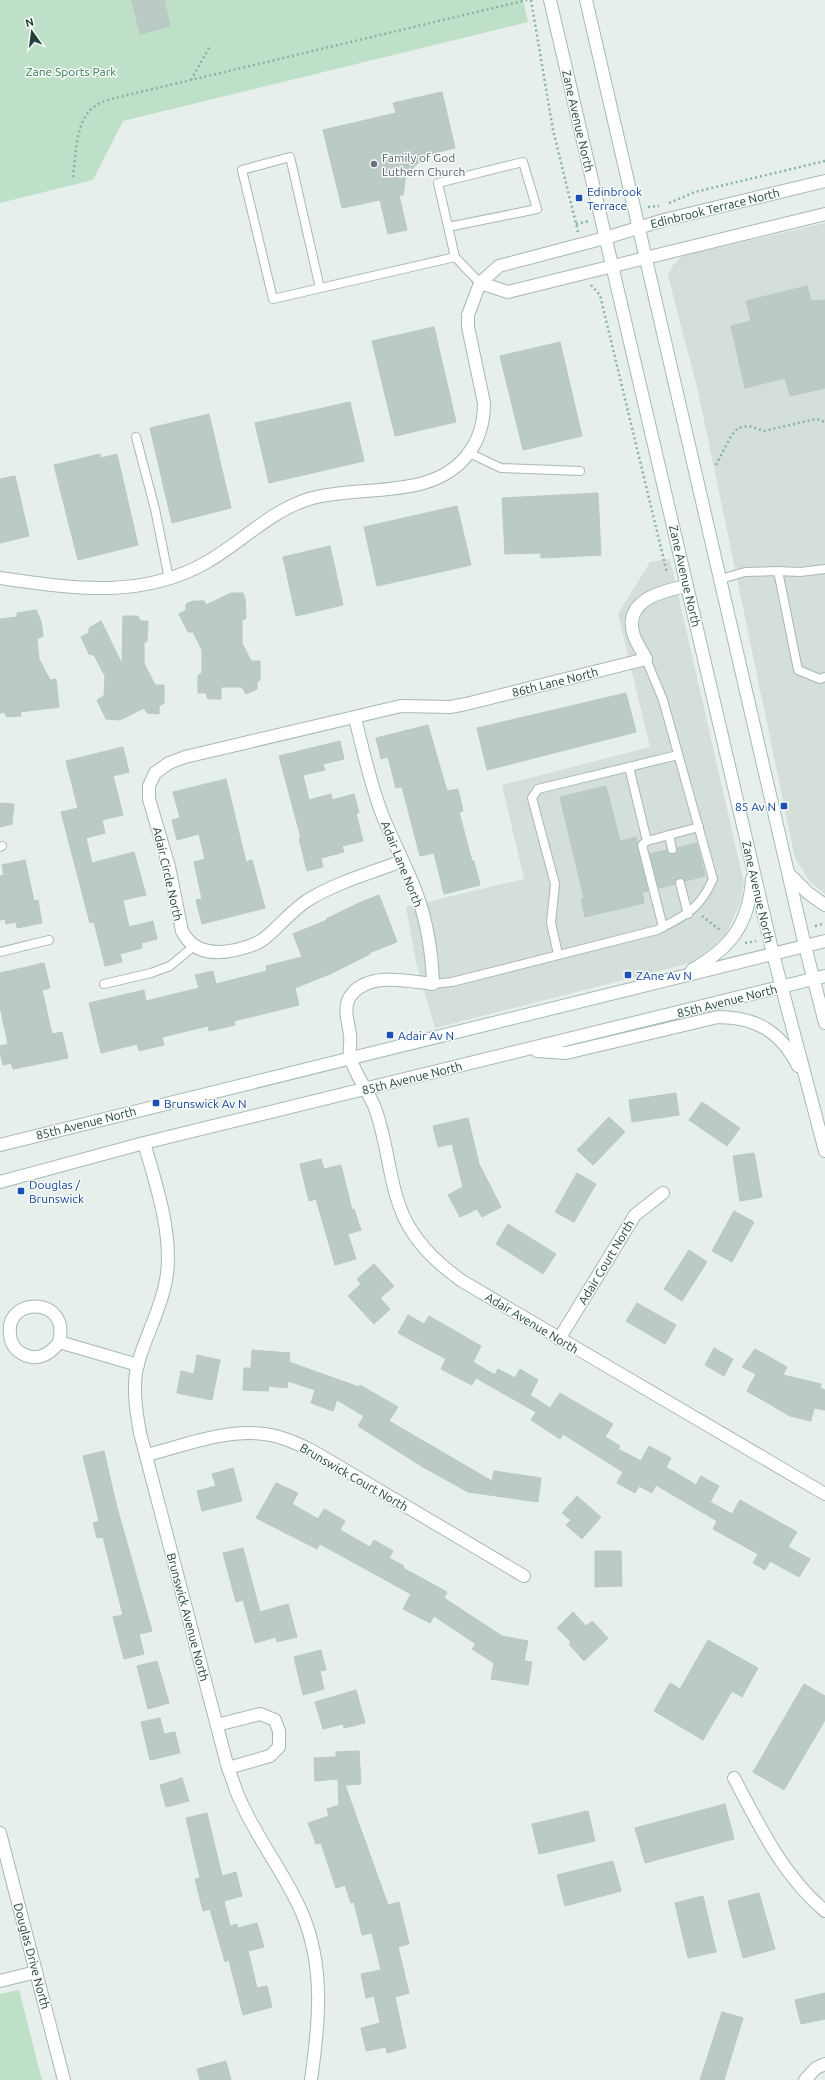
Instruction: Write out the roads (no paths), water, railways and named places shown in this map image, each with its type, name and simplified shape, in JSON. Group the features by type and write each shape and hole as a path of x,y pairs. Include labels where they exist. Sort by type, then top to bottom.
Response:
{"street":[{"name":"Zane Avenue North","path":"550,0 781,988 825,1151"},
{"path":"586,0 790,875 805,946 819,978 825,1023"},
{"name":"Edinbrook Terrace North","path":"480,283 499,266 639,228 825,181"},
{"path":"0,578 78,588 102,589 130,587 169,579 206,562 273,515 290,506 310,499 334,494 420,484 437,480 451,472 469,453 479,433 484,416 484,403 468,327 468,315 480,283 508,292 825,214"},
{"path":"646,659 635,637 633,628 636,610 642,602 652,596 687,586"},
{"name":"86th Lane North","path":"355,718 401,706 450,707 460,705 646,659"},
{"name":"Adair Lane North","path":"355,718 370,778 381,813 416,892 426,926 432,960 433,984"},
{"name":"Adair Circle North","path":"194,946 186,940 182,931 169,867 148,799 149,786 155,773 169,762 185,757 355,718"},
{"path":"681,977 712,958 737,932 743,921 749,903 752,875 745,835"},
{"path":"194,946 205,951 217,953 228,952 255,944 264,939 308,900 327,890 402,861"},
{"path":"790,875 808,893 825,905"},
{"name":"85th Avenue North","path":"0,1145 350,1057 825,941"},
{"name":"85th Avenue North","path":"0,1182 144,1143 819,978"},
{"path":"350,1057 346,1005 350,995 358,987 372,982 388,980 433,984"},
{"path":"525,1050 566,1053 718,1017 737,1017 761,1025 776,1037 794,1060 806,1084"},
{"name":"Adair Avenue North","path":"350,1057 376,1110 397,1196 407,1224 421,1245 440,1265 462,1281 559,1339 825,1494"},
{"name":"Brunswick Avenue North","path":"144,1143 164,1219 167,1250 166,1278 159,1305 138,1365 136,1411 146,1455 228,1768 242,1804 303,1914 313,1950 319,1995 318,2026 311,2080"},
{"name":"Adair Court North","path":"559,1339 635,1215 663,1192"},
{"path":"29,1307 45,1308 57,1318 61,1334 59,1342 54,1349 47,1354 30,1357 22,1354 13,1344 9,1332 15,1315 29,1307"},
{"path":"59,1342 138,1365"},
{"name":"Brunswick Court North","path":"146,1455 240,1434 264,1434 288,1440 311,1450 524,1576"},
{"path":"217,1725 260,1714 275,1720 279,1731 279,1746 270,1756 228,1768"},
{"path":"734,1778 767,1840 805,1893 825,1911"},
{"name":"Douglas Drive North","path":"0,1832 64,2080"},
{"path":"0,1981 36,1972"},
{"path":"805,2080 816,2068 825,2064"}],"lane":[{"path":"320,288 290,157 242,170 273,299 455,257"},
{"path":"448,227 537,209 523,162 438,183 448,227 455,257 480,283"},
{"path":"136,437 155,509 169,579"},
{"path":"469,453 501,468 580,471"},
{"path":"721,578 745,572 800,572 825,569"},
{"path":"778,571 798,670 820,679 825,678"},
{"path":"433,984 452,982 657,930 691,912 708,892 713,879 664,700 646,659"},
{"path":"558,954 551,923 555,884 532,798 538,789 678,755"},
{"path":"628,767 647,841"},
{"path":"663,927 642,845 647,841 699,827"},
{"path":"669,835 672,849"},
{"path":"680,883 691,912"},
{"path":"0,952 49,940"},
{"path":"104,984 151,973 170,966 194,946"}],"place":[{"name":"Family of God Luthern Church","path":"374,164"},
{"name":"Edinbrook Terrace","path":"579,198"},
{"name":"85 Av N","path":"784,806"},
{"name":"ZAne Av N","path":"628,975"},
{"name":"Adair Av N","path":"390,1035"},
{"name":"Brunswick Av N","path":"156,1103"},
{"name":"Douglas / Brunswick","path":"21,1191"}],"park label":[{"name":"Zane Sports Park","path":"71,71"}]}
